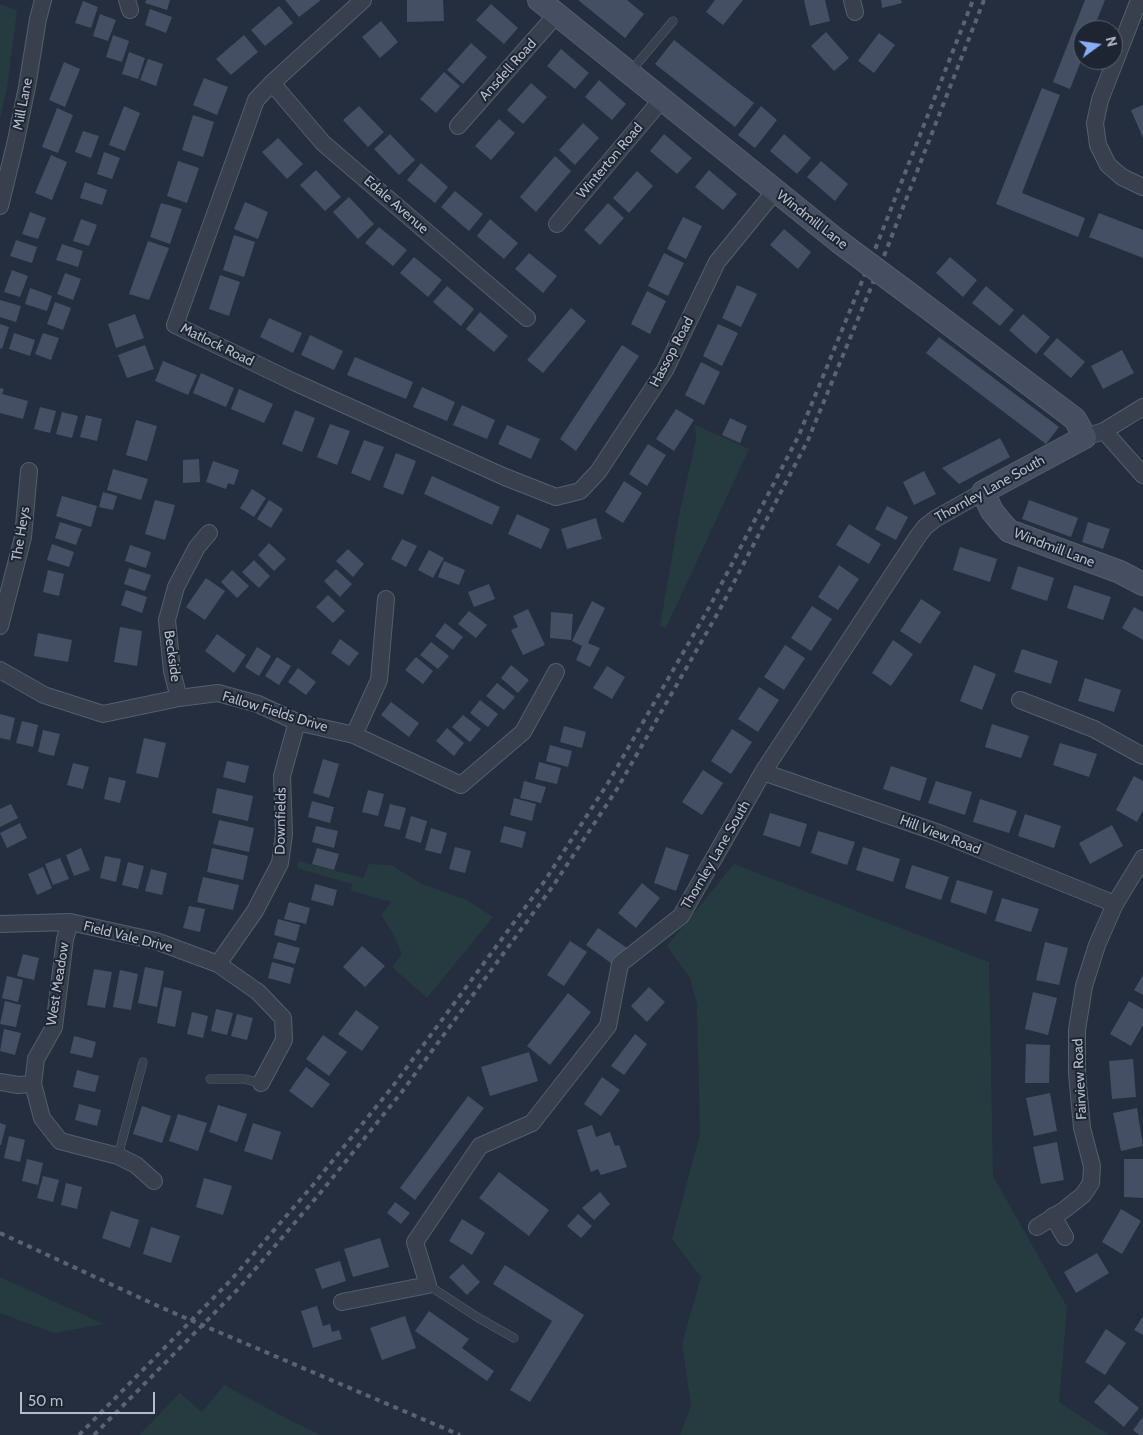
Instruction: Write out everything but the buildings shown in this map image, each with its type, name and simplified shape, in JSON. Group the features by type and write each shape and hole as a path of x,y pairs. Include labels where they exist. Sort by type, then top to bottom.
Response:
{"street":[{"name":"Mill Lane","path":"0,206 19,126 43,0"},
{"name":"Matlock Road","path":"363,0 256,100 175,325 294,382 505,477 556,497"},
{"name":"Windmill Lane","path":"539,0 663,98 838,241 1094,434"},
{"path":"1139,0 1100,100 1095,124 1098,144 1108,165 1122,177 1143,187"},
{"name":"Ansdell Road","path":"458,126 557,14"},
{"name":"Edale Avenue","path":"272,83 323,143 527,318"},
{"name":"Winterton Road","path":"557,224 663,98"},
{"name":"Hassop Road","path":"556,497 580,491 598,472 665,370 716,262 775,191"},
{"name":"Thornley Lane South","path":"428,1285 415,1242 480,1146 532,1123 608,1026 620,964 681,916 763,772 925,527 935,519 983,492 1143,406"},
{"path":"1094,434 1143,476"},
{"name":"The Heys","path":"0,626 23,537 29,471"},
{"name":"Windmill Lane","path":"983,492 992,511 1009,531 1120,572 1143,584"},
{"name":"Beckside","path":"179,698 172,671 167,620 176,587 197,547 209,533"},
{"path":"354,735 379,680 386,599"},
{"name":"Fallow Fields Drive","path":"0,670 44,695 103,714 179,698 218,693 258,704 297,722 354,735 461,785 523,732 556,672"},
{"path":"1020,700 1094,729 1143,756"},
{"name":"Downfields","path":"218,964 255,911 280,863 284,834 282,776 297,722"},
{"name":"Hill View Road","path":"763,772 939,833 1115,904"},
{"name":"Fairview Road","path":"1037,1227 1083,1195 1091,1183 1092,1166 1082,1128 1077,1073 1077,1030 1084,986 1097,945 1115,904 1143,858"},
{"name":"Field Vale Drive","path":"0,924 70,922 156,941 218,964 258,992 283,1018 284,1040 261,1083"},
{"name":"West Meadow","path":"70,922 65,939 54,1027 36,1059 33,1084 42,1118 60,1141 118,1156 136,1165 154,1181"},
{"path":"0,1082 18,1085 33,1084"},
{"path":"1053,1216 1065,1237"},
{"path":"342,1302 428,1285"}],"lane":[{"path":"630,72 673,21"},
{"path":"118,1156 143,1062"},
{"path":"210,1080 244,1079 261,1083"},
{"path":"428,1285 477,1317 514,1338"}],"green space":[{"path":"0,4 17,10 7,88 0,119"},
{"path":"695,425 749,449 666,628 660,626 680,511 696,440"},
{"path":"298,861 363,878 369,864 391,865 422,884 467,900 493,917 427,998 392,967 402,954 392,932 381,915 391,902 351,891 352,884 297,868"},
{"path":"734,864 989,962 993,1176 1067,1307 1059,1402 1109,1435 680,1435 691,1406 682,1344 701,1277 672,1239 700,1134 697,1004 690,978 667,946"},
{"path":"0,1277 104,1324 54,1333 0,1313"},
{"path":"224,1385 321,1435 139,1435 180,1393 202,1412"}],"railway":[{"path":"79,1435 231,1280 313,1185 393,1086 544,882 608,783 710,606 799,435 874,252 973,0"},
{"path":"94,1435 239,1288 321,1192 401,1093 553,886 617,789 719,611 808,440 884,256 984,0"},
{"path":"0,1233 160,1307 460,1435"}]}
